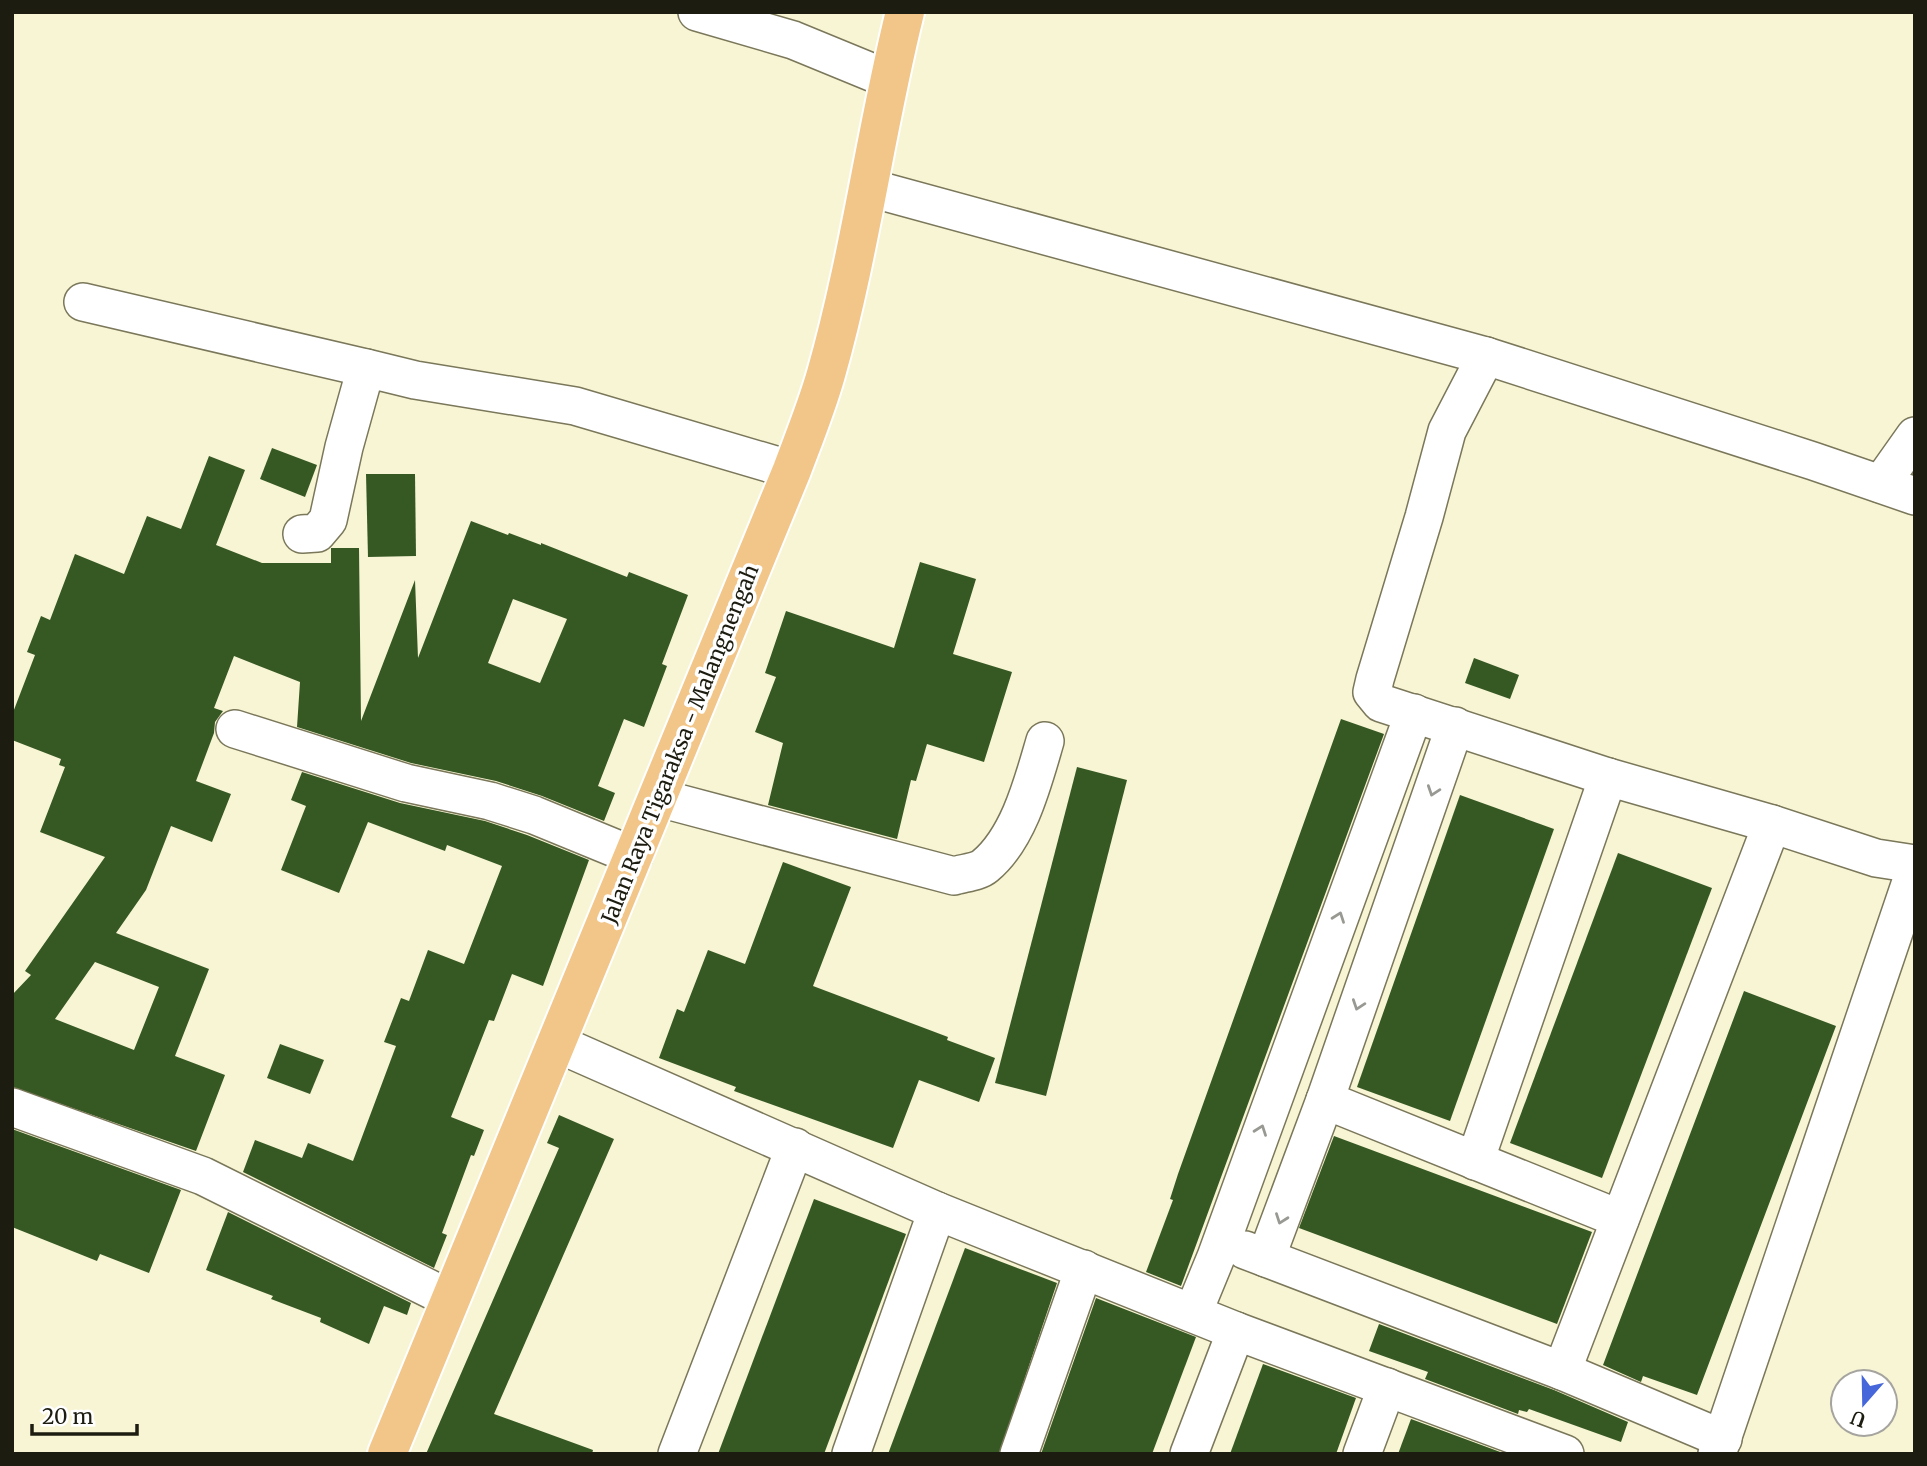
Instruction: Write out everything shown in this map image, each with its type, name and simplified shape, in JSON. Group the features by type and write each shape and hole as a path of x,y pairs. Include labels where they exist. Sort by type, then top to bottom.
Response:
{"main road":[{"name":"Jalan Raya Tigaraksa - Malangnengah","path":"387,1454 792,470 826,375 870,188 888,79 905,12"}],"street":[{"path":"697,12 793,40 888,79"},
{"path":"870,188 1486,356 1898,490 1915,436"},
{"path":"83,302 415,380 575,406 792,470"},
{"path":"1486,356 1447,430 1372,692 1381,703 1608,777 1772,824 1876,858 1915,864"},
{"path":"302,534 317,533 328,520 344,447 366,368"},
{"path":"1193,1313 1222,1241 1414,713"},
{"path":"1266,1258 1325,1100 1455,726"},
{"path":"235,729 406,783 490,801 534,815 634,856"},
{"path":"659,798 954,876 983,868 1002,846 1027,802 1045,741"},
{"path":"1475,1161 1608,777"},
{"path":"1562,1371 1772,824"},
{"path":"1222,1241 1562,1371 1720,1446 1915,870"},
{"path":"555,1043 937,1211 1236,1331 1548,1451"},
{"path":"1325,1100 1620,1219"},
{"path":"12,1107 203,1176 450,1298"},
{"path":"677,1454 795,1147"},
{"path":"851,1454 937,1211"},
{"path":"1019,1454 1084,1269"},
{"path":"1189,1454 1236,1331"},
{"path":"1362,1454 1387,1387"}],"building":[{"path":"272,448 317,465 305,497 260,479"},
{"path":"209,456 245,470 216,545 262,563 331,563 331,548 359,548 361,721 415,580 418,658 471,521 508,535 509,533 541,543 627,577 629,572 688,595 662,664 667,666 644,727 624,719 598,786 615,793 604,821 496,781 411,763 297,727 300,682 234,656 214,708 223,711 215,722 214,733 196,781 231,794 212,842 171,826 146,890 116,933 209,969 175,1056 225,1075 196,1151 12,1087 12,995 31,975 25,971 105,857 40,832 65,767 59,765 61,759 12,740 12,715 35,655 27,652 41,616 50,620 75,554 124,574 147,516 181,529","holes":["513,599 567,619 540,683 488,663","95,962 159,987 134,1050 55,1019"]},
{"path":"366,474 415,474 416,556 368,557"},
{"path":"920,562 976,579 953,654 1012,672 984,762 927,744 916,781 911,780 897,839 768,805 783,743 755,732 776,677 765,673 786,611 894,648"},
{"path":"1474,658 1519,675 1510,699 1465,683"},
{"path":"1341,719 1384,734 1181,1286 1146,1272 1173,1200 1170,1199 1178,1174"},
{"path":"1077,767 1127,780 1046,1096 995,1083"},
{"path":"302,772 400,803 485,821 589,860 543,986 512,974 494,1021 489,1020 451,1117 484,1130 474,1156 471,1155 442,1233 447,1235 434,1268 243,1172 255,1140 302,1158 308,1143 353,1161 396,1046 384,1042 401,998 409,1001 428,950 464,964 502,866 447,845 445,851 368,822 339,893 281,870 306,806 291,800"},
{"path":"1460,795 1554,829 1450,1121 1357,1087"},
{"path":"1618,853 1712,888 1602,1178 1510,1143"},
{"path":"783,862 851,887 813,986 948,1037 947,1040 995,1058 979,1102 919,1080 893,1148 734,1091 736,1087 659,1058 677,1009 684,1012 708,950 745,964"},
{"path":"1744,991 1836,1026 1697,1395 1643,1376 1641,1382 1603,1365"},
{"path":"280,1044 324,1060 310,1094 267,1078"},
{"path":"559,1115 614,1139 494,1414 593,1450 592,1454 426,1454 559,1148 547,1143"},
{"path":"12,1129 181,1190 149,1273 100,1254 97,1261 12,1227"},
{"path":"1334,1136 1592,1232 1557,1324 1299,1228"},
{"path":"814,1199 906,1234 824,1454 718,1454"},
{"path":"228,1212 411,1303 407,1315 384,1306 369,1344 320,1322 321,1318 271,1299 273,1296 206,1270"},
{"path":"965,1248 1057,1283 999,1454 888,1454"},
{"path":"1096,1298 1196,1337 1152,1454 1041,1454"},
{"path":"1379,1324 1554,1390 1628,1422 1621,1442 1529,1409 1527,1412 1519,1410 1518,1414 1425,1379 1428,1372 1369,1351"},
{"path":"1263,1364 1356,1398 1336,1454 1230,1454"},
{"path":"1411,1419 1503,1453 1503,1454 1398,1454"}]}
